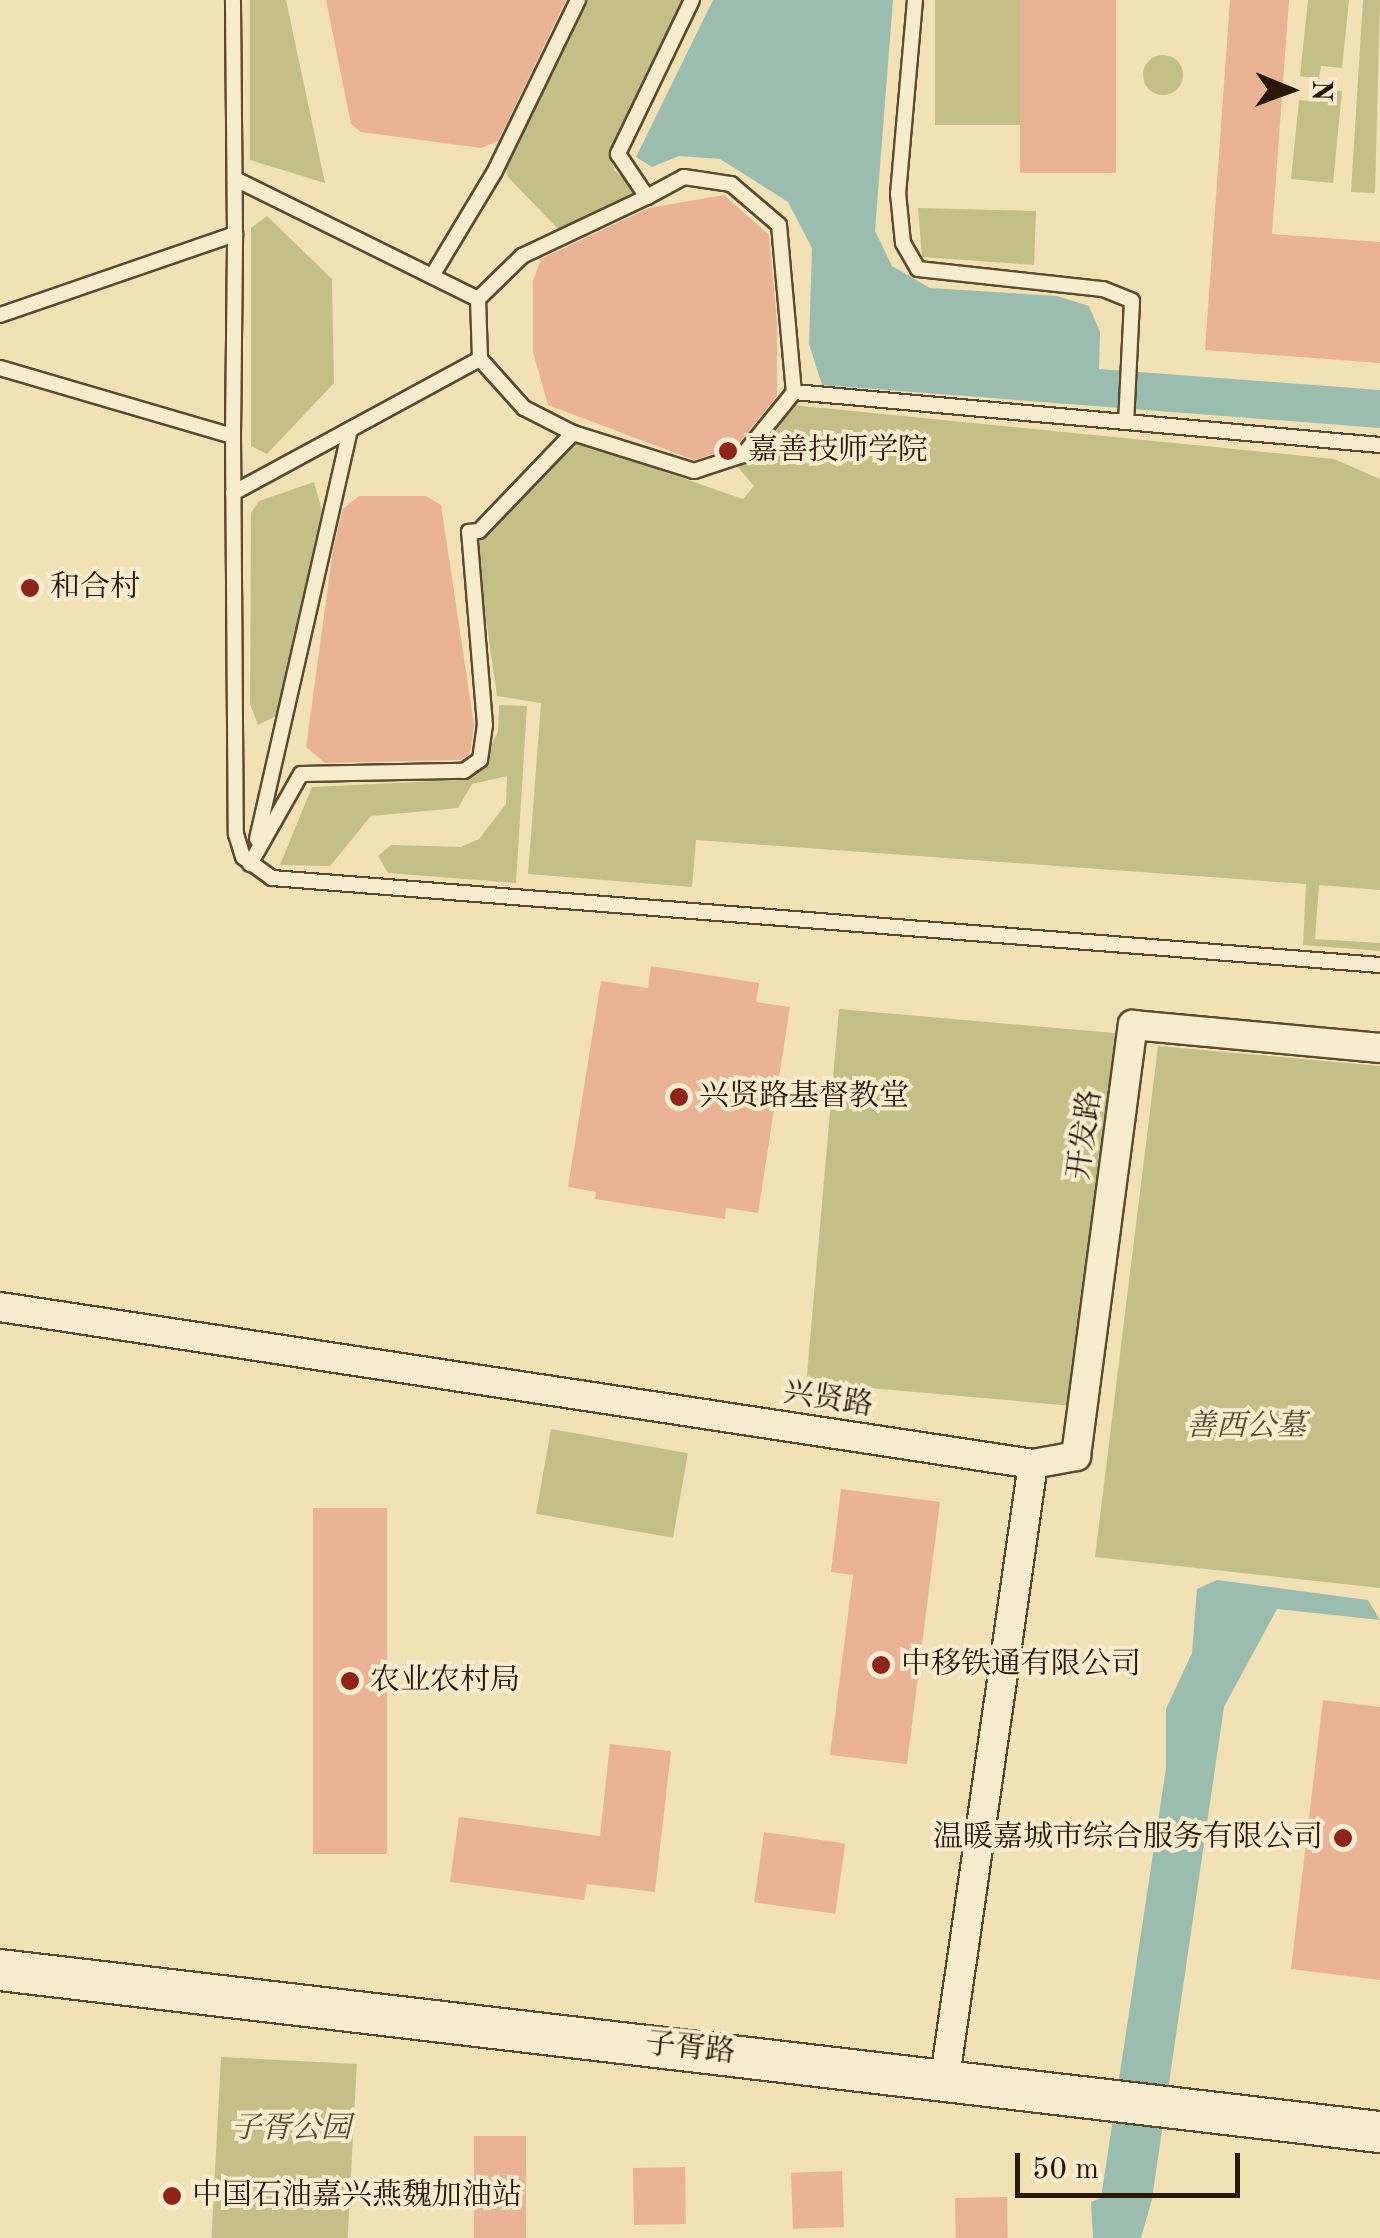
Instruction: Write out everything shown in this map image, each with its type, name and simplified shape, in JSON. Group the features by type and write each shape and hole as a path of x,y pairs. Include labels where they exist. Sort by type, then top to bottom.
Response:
{"street":[{"name":"开发路","path":"1032,1464 1076,1456 1133,1024 1380,1048"},
{"name":"兴贤路","path":"0,1307 1032,1464"},
{"path":"945,2078 1032,1464"},
{"name":"子胥路","path":"0,1970 1380,2132"}],"lane":[{"path":"233,0 234,802 250,864"},
{"path":"432,276 494,171 578,0"},
{"path":"648,196 618,154 692,0"},
{"path":"915,0 898,193 902,244 918,269 1103,289 1132,301 1126,422"},
{"path":"684,176 731,184 780,226 794,392 742,456 694,472 573,433 524,408 480,360 478,299 522,256 648,196 684,176"},
{"path":"234,180 478,299"},
{"path":"0,315 235,234"},
{"path":"233,493 480,360"},
{"path":"0,368 232,436"},
{"path":"794,392 1380,445"},
{"path":"250,864 350,429"},
{"path":"250,864 301,774 464,771 480,760 485,725 469,532 479,531 573,433"},
{"path":"250,864 294,883 1380,965"}],"green space":[{"path":"250,0 286,0 325,183 250,160"},
{"path":"582,0 685,0 611,155 614,170 638,192 562,233 508,177 504,160"},
{"path":"935,0 1020,0 1020,125 935,125"},
{"path":"1308,0 1349,0 1342,68 1321,66 1319,79 1300,76"},
{"path":"1363,0 1380,0 1375,193 1351,192"},
{"path":"1163,55 1177,61 1183,75 1177,89 1163,95 1149,89 1143,75 1149,61"},
{"path":"1322,89 1342,91 1333,183 1291,179 1299,100 1320,102"},
{"path":"918,208 1036,211 1034,265 922,257"},
{"path":"267,216 332,279 334,383 267,454 251,446 251,228"},
{"path":"793,405 1334,459 1380,479 1380,890 1319,885 1315,939 1380,943 1380,951 1303,945 1306,884 696,840 692,887 528,874 541,703 497,696 475,541 576,441 743,499 754,486 734,463"},
{"path":"314,482 322,511 278,715 258,725 250,704 251,513 259,501"},
{"path":"499,705 527,706 516,883 388,873 378,856 391,845 461,847 479,839 506,804 507,776 472,784 458,808 371,816 330,866 280,865 312,787 459,780 481,765 498,732"},
{"path":"839,1009 1120,1034 1087,1407 806,1383"},
{"name":"善西公墓","path":"1158,1046 1380,1066 1380,1588 1095,1557"},
{"path":"551,1429 688,1453 673,1538 536,1514"},
{"name":"子胥公园","path":"221,2057 357,2064 348,2238 212,2238"}],"shaded area":[{"path":"713,0 893,0 875,231 892,266 930,288 1057,296 1089,306 1100,332 1099,369 1380,390 1380,428 822,385 809,344 812,248 788,202 720,159 679,156 652,167 636,157"},
{"path":"1217,1580 1368,1600 1380,1620 1277,1609 1224,1707 1152,2199 1141,2238 1093,2238 1091,2202 1101,2198 1166,1768 1166,1709 1192,1653 1197,1589"}],"building":[{"path":"326,0 566,0 498,141 481,148 361,132 351,124"},
{"path":"1020,0 1116,0 1116,173 1020,173"},
{"path":"1230,0 1289,0 1272,234 1380,242 1380,363 1205,350"},
{"path":"724,195 769,235 777,322 777,396 737,446 694,460 548,405 533,352 533,281 541,259 649,208"},
{"path":"359,496 426,496 441,505 474,725 470,754 461,760 325,763 306,747 333,550 343,509"},
{"name":"兴贤路基督教堂","path":"651,966 759,983 756,1002 790,1007 758,1213 726,1208 725,1219 595,1199 596,1192 568,1187 601,981 648,988"},
{"name":"中移铁通有限公司","path":"841,1489 940,1502 907,1764 830,1755 853,1575 831,1572"},
{"name":"农业农村局","path":"313,1508 387,1508 387,1854 313,1854"},
{"name":"温暖嘉城市综合服务有限公司","path":"1323,1700 1380,1707 1380,1980 1291,1969"},
{"path":"610,1744 671,1751 655,1892 587,1884 584,1900 450,1882 459,1817 600,1836"},
{"path":"764,1832 845,1843 835,1914 754,1902"},
{"path":"474,2136 526,2136 526,2238 474,2238"},
{"path":"685,2167 686,2224 634,2225 633,2168"},
{"path":"842,2171 844,2227 793,2229 791,2173"},
{"path":"1007,2197 1008,2238 956,2238 955,2198"}],"place":[{"name":"嘉善技师学院","path":"728,451"},
{"name":"和合村","path":"30,588"},
{"name":"兴贤路基督教堂","path":"679,1097"},
{"name":"中移铁通有限公司","path":"881,1665"},
{"name":"农业农村局","path":"350,1681"},
{"name":"温暖嘉城市综合服务有限公司","path":"1343,1838"},
{"name":"中国石油嘉兴燕魏加油站","path":"172,2196"}]}
